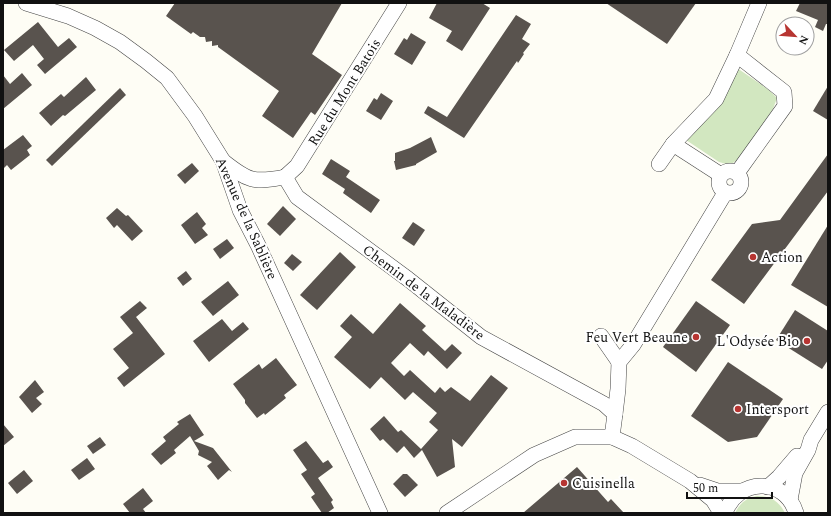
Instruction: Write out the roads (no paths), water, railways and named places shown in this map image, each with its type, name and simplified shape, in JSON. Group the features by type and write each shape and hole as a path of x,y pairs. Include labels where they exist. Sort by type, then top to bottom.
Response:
{"street":[{"name":"Avenue de la Sablière","path":"26,3 70,10 95,28 120,42 146,60 167,78 189,106 223,161 240,210 258,245 380,513"},
{"name":"Rue du Mont Batois","path":"285,177 297,166 400,3"},
{"path":"659,164 673,144 716,99 759,3"},
{"path":"737,55 784,92 785,106 737,173"},
{"path":"673,144 721,175"},
{"path":"223,161 247,179 265,181 285,177"},
{"path":"730,171 737,173 741,183 738,190 732,194 725,193 718,184 721,175 730,171"},
{"name":"Chemin de la Maladière","path":"285,177 297,197 408,279 481,337 604,404 615,414"},
{"path":"619,362 633,345 725,193"},
{"path":"601,336 619,362 618,389 612,437"},
{"path":"793,507 795,473 808,450 811,440 828,412"},
{"path":"447,513 534,455 575,437 612,437 632,446 690,481 713,500 721,513"},
{"path":"768,486 780,477 803,447 811,440"},
{"path":"690,481 718,491 741,491 759,486 768,486 776,489 793,507"},
{"path":"725,513 727,506 741,491"}],"place":[{"name":"Action","path":"753,257"},
{"name":"Feu Vert Beaune","path":"696,337"},
{"name":"L'Odysée Bio","path":"807,341"},
{"name":"Intersport","path":"738,409"},
{"name":"Cuisinella","path":"564,483"}]}
